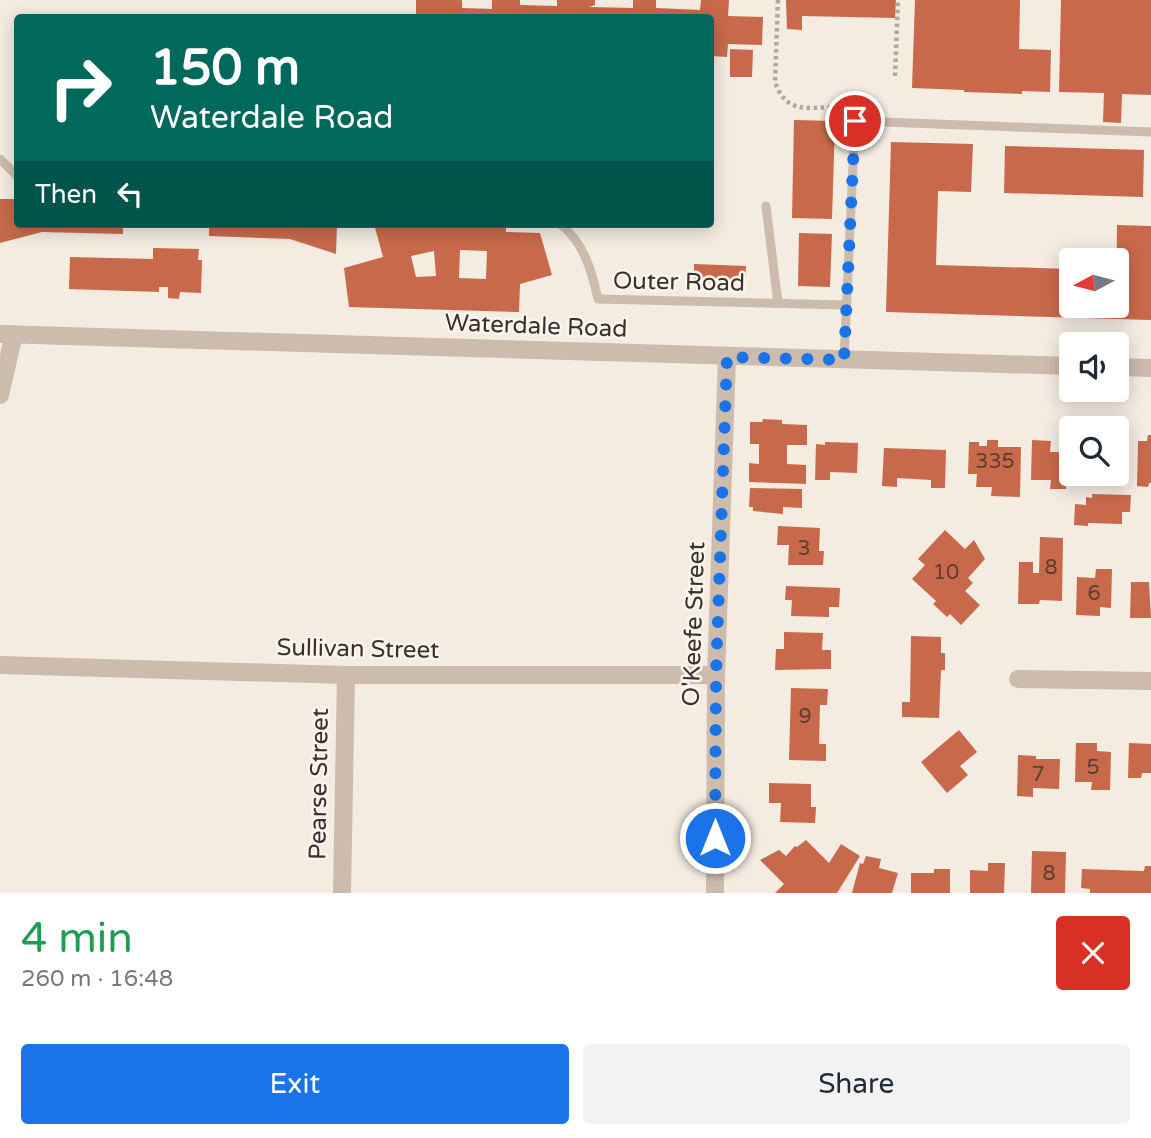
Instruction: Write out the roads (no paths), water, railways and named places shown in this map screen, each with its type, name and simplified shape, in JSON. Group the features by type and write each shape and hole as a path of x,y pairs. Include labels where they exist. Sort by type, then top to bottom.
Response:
{"street":[{"name":"Waterdale Road","path":"7,334 1059,366"},
{"path":"0,395 7,334"},
{"name":"O'Keefe Street","path":"715,893 716,675 727,357"},
{"path":"1129,368 1151,368"},
{"name":"Sullivan Street","path":"0,665 346,675 716,675"},
{"name":"Pearse Street","path":"342,893 346,675"},
{"path":"1018,679 1151,681"}],"lane":[{"path":"844,360 855,121 1151,132"},
{"path":"0,159 14,173"},
{"path":"766,206 778,303"},
{"name":"Outer Road","path":"565,228 572,233 591,269 598,299 846,305"}]}
